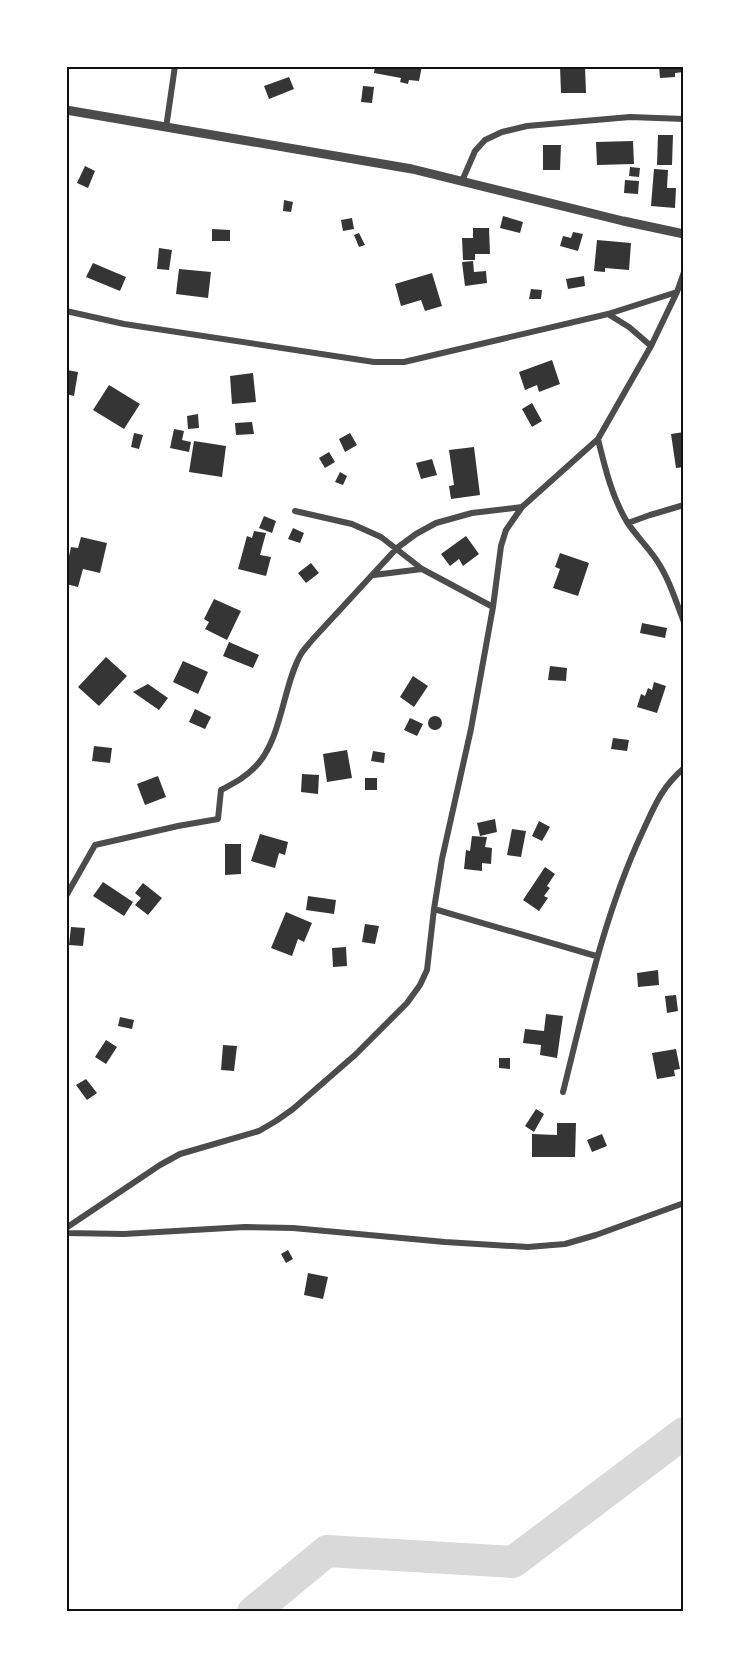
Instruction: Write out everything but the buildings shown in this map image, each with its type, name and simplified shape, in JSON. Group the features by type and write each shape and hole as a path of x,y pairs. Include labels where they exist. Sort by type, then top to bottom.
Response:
{"street":[{"path":"166,128 175,66"},
{"path":"66,110 412,169 684,234"},
{"path":"462,181 475,152 485,140 502,132 527,126 630,117 684,119"},
{"path":"66,1228 180,1154 259,1131 276,1121 355,1055 407,1003 420,985 427,970 442,859 471,729 493,607 501,546 506,530 522,507 598,439 651,346 684,272"},
{"path":"66,311 134,326 374,362 404,362 608,314 676,292"},
{"path":"608,314 651,346"},
{"path":"598,439 610,485 628,524 655,556 664,572 684,622"},
{"path":"628,524 684,505"},
{"path":"66,896 95,845 218,819 221,790 242,779 258,765 269,745 281,715 294,669 302,653 397,548 416,534 436,524 472,513 522,507"},
{"path":"296,512 352,524 381,537 422,569 493,607"},
{"path":"373,575 422,569"},
{"path":"563,1092 597,956 637,844 662,791 670,780 684,768"},
{"path":"434,909 597,956"},
{"path":"66,1233 124,1234 245,1227 293,1228 528,1247 565,1244 684,1203"}],"waterway":[{"path":"253,1612 327,1551 513,1562 684,1433"}]}
